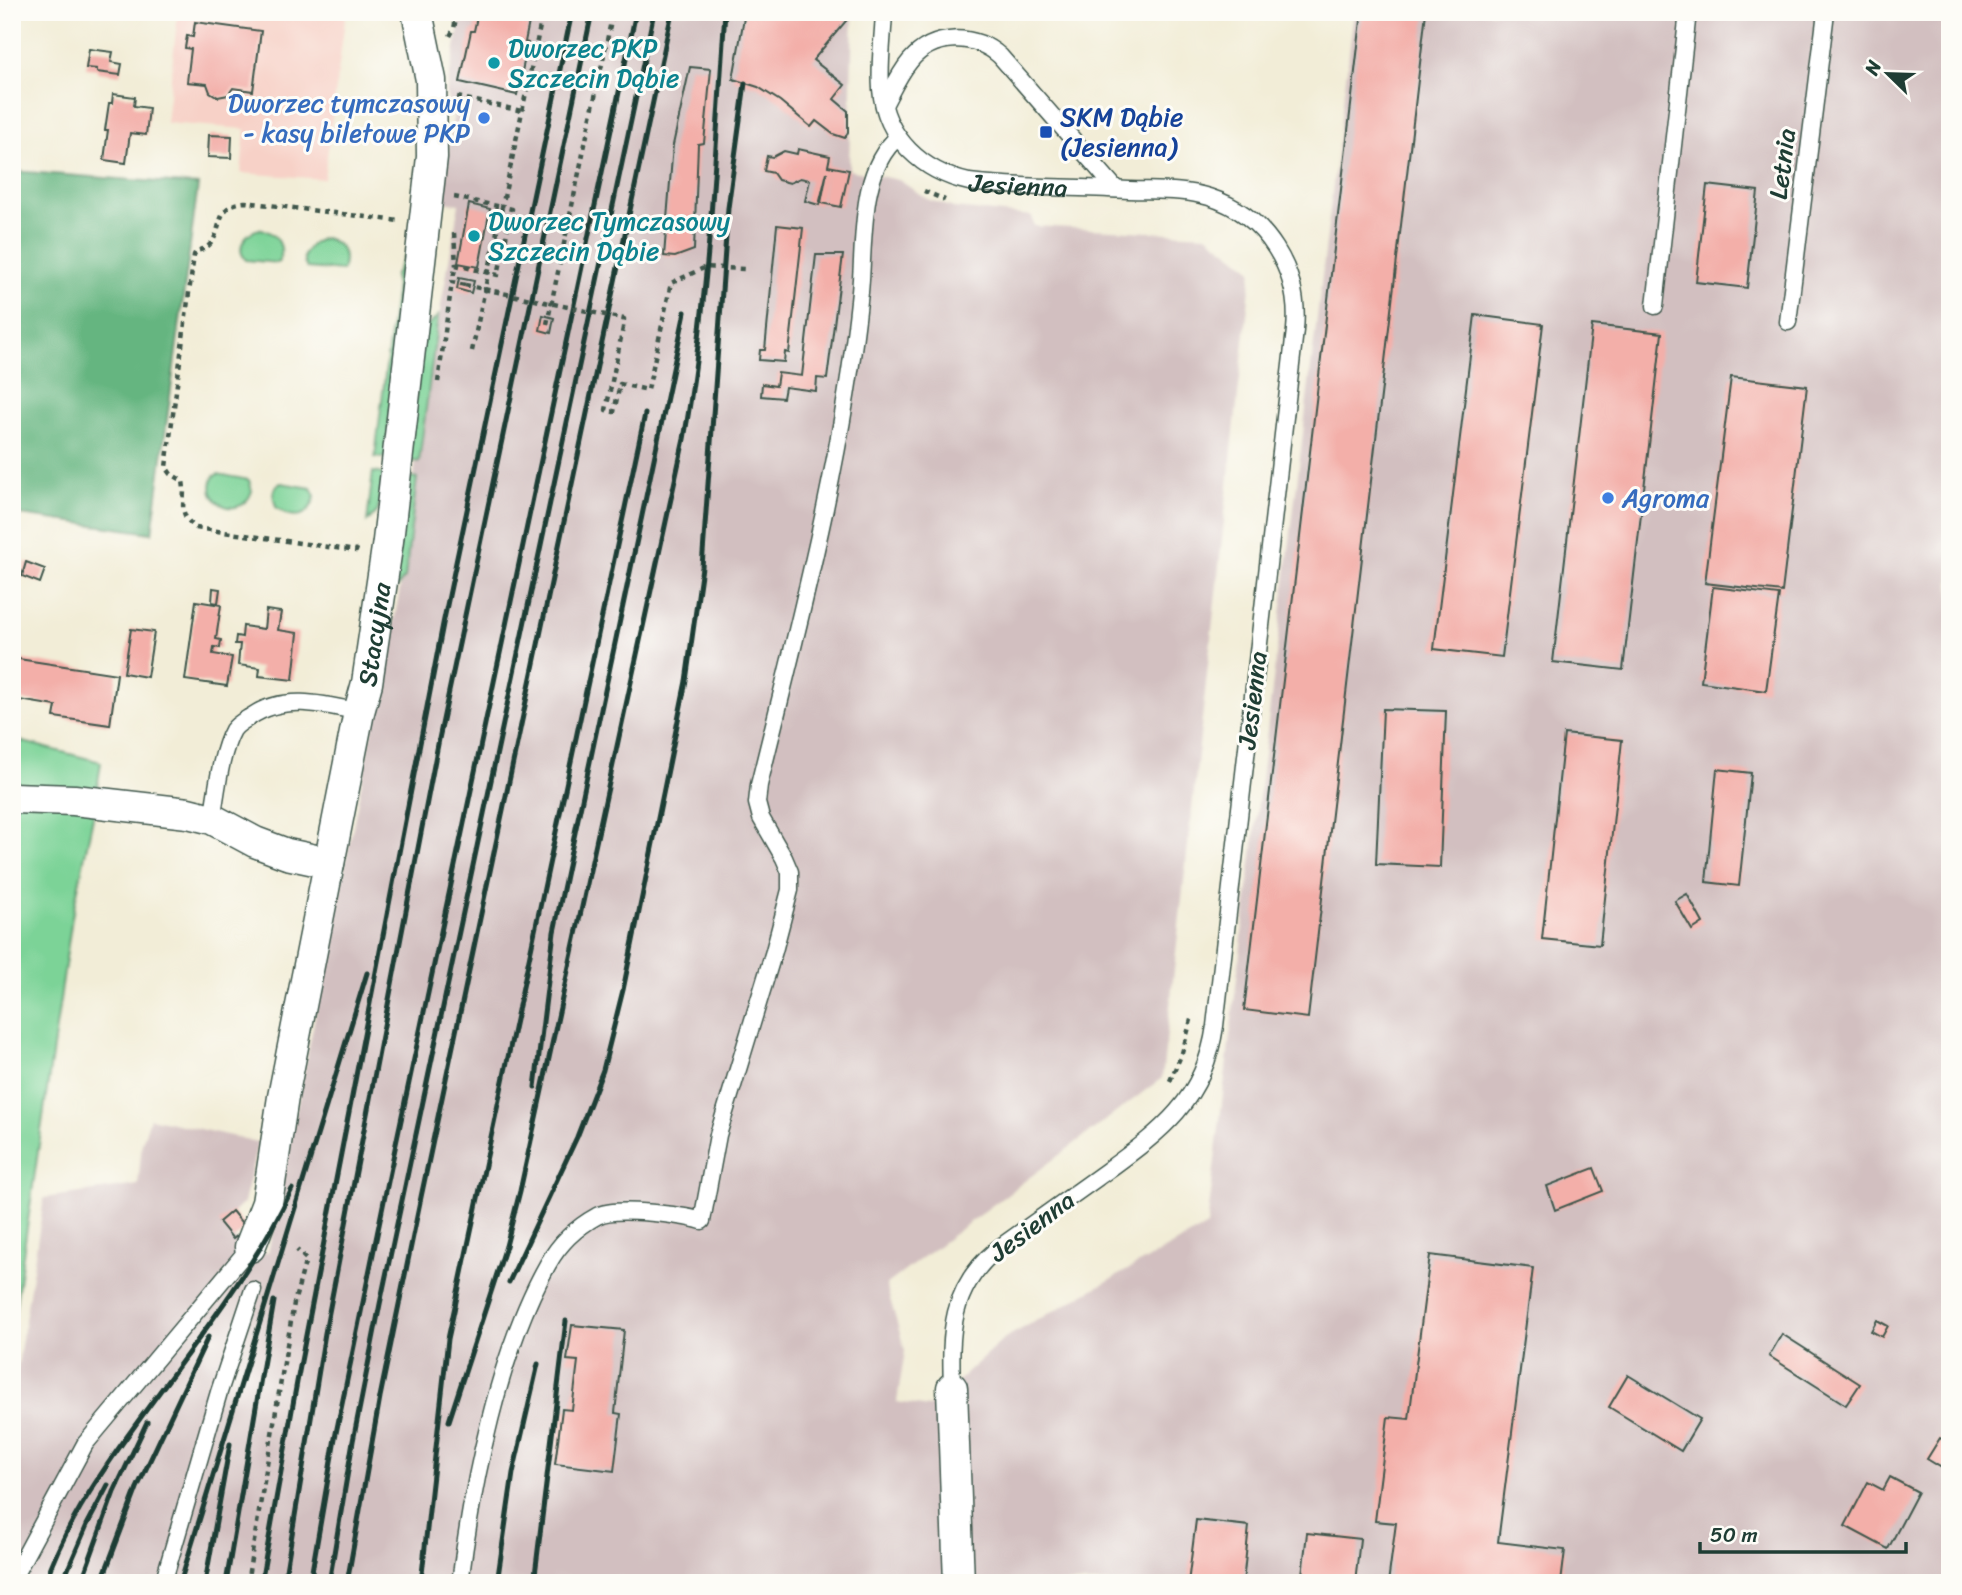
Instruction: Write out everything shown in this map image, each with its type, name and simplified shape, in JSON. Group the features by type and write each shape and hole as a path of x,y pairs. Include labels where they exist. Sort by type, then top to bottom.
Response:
{"street":[{"name":"Stacyjna","path":"250,1247 267,1203 283,1097 367,682 388,541 429,194 433,102 424,37 417,12"},
{"path":"12,799 103,803 188,813 212,819 280,852 329,863"},
{"name":"Jesienna","path":"952,1388 959,1583"}],"lane":[{"name":"Jesienna","path":"884,12 881,87 884,105 898,137 922,162 958,180 981,183 1193,193 1215,199 1237,209 1276,247 1290,276 1295,299 1296,322 1210,1051 1201,1076 1188,1099 1154,1137 996,1250 974,1273 961,1295 954,1318 951,1343 952,1388"},
{"path":"1655,306 1688,12"},
{"name":"Letnia","path":"1788,322 1826,12"},
{"path":"884,105 906,66 917,53 932,44 948,40 976,42 991,49 1004,60 1116,189"},
{"path":"460,1583 482,1456 497,1397 514,1343 548,1264 568,1237 599,1214 646,1212 702,1221 718,1135 786,912 790,890 790,872 761,818 757,803 759,785 808,593 843,415 857,317 869,186 879,159 898,137"},
{"path":"212,819 221,767 234,728 262,709 288,702 332,706 359,712"},
{"path":"12,1580 85,1444 250,1247"},
{"path":"163,1583 219,1392 253,1290"}],"path":[{"path":"447,41 454,29 457,12"},
{"path":"472,351 543,12"},
{"path":"547,324 613,12"},
{"path":"451,96 522,111"},
{"path":"918,187 955,203"},
{"path":"429,194 512,209 498,275 456,265 452,282 624,319 606,410 614,412 620,384 648,390 671,283 706,267 745,269"},
{"path":"357,544 356,551 205,530 196,528 187,521 183,513 183,481 171,474 166,467 194,255 196,251 211,246 222,212 235,203 400,221 399,229"},
{"path":"1167,1085 1182,1053 1193,1011"},
{"path":"247,1583 294,1303 306,1259 297,1250"}],"shaded area":[{"path":"178,12 346,12 324,179 241,173 245,129 166,123"},
{"path":"462,12 853,12 849,170 899,180 927,199 954,208 1032,216 1034,226 1207,235 1252,270 1162,1078 886,1285 905,1351 897,1402 929,1407 1005,1338 1207,1226 1354,12 1950,12 1950,1583 12,1583 12,1403 44,1198 138,1185 142,1143 150,1118 258,1142 244,1203 233,1213 246,1228 234,1239 268,1253 399,595 421,419 459,204 441,202 455,104 449,103 446,94"}],"green space":[{"path":"12,171 198,185 152,533 12,514"},
{"path":"260,229 271,233 278,241 281,251 278,263 246,260 243,255 243,241 250,233"},
{"path":"325,238 340,246 344,254 342,271 307,268 304,263 307,249"},
{"path":"404,256 407,262 385,458 375,457 396,285 394,277"},
{"path":"438,316 419,462 408,460 424,329"},
{"path":"373,472 383,474 378,511 367,522"},
{"path":"218,474 249,480 252,491 247,501 231,507 217,501 211,486 214,476"},
{"path":"406,477 417,478 405,578 392,592"},
{"path":"281,483 311,488 315,496 305,513 294,516 276,507 274,490"},
{"path":"12,739 101,762 93,817 72,917 12,1331"}],"building":[{"name":"Dworzec PKP Szczecin Dąbie","path":"478,12 531,12 525,42 528,43 517,95 460,82"},
{"path":"745,12 847,12 851,15 813,60 845,85 834,99 848,111 848,132 845,138 833,134 816,121 811,127 758,87 733,79"},
{"path":"1362,12 1426,12 1308,1018 1244,1010"},
{"path":"195,22 261,31 253,91 233,88 228,95 218,97 210,92 207,84 187,82 191,49 185,48 187,36 193,37"},
{"path":"89,49 113,52 111,62 122,64 120,75 86,68"},
{"path":"690,67 711,69 704,143 698,144 694,250 675,257 664,256 673,145"},
{"path":"113,94 135,97 134,106 149,108 146,135 130,133 126,163 104,160 108,130 105,130"},
{"path":"209,135 232,136 231,158 208,157"},
{"path":"798,149 830,156 828,166 849,170 841,207 821,203 827,172 819,205 805,201 810,180 800,178 790,183 778,180 773,173 764,171 767,156 773,157 784,151 797,154"},
{"path":"1707,185 1758,191 1747,288 1696,282"},
{"name":"Dworzec Tymczasowy Szczecin Dąbie","path":"469,204 490,209 479,267 458,263"},
{"path":"777,225 803,228 789,353 785,352 784,362 759,360 760,350 765,350"},
{"path":"816,255 843,255 827,379 817,378 816,391 785,387 783,398 761,396 762,384 776,386 778,373 802,376"},
{"path":"459,278 474,281 471,293 457,289"},
{"path":"543,315 554,318 551,333 540,330"},
{"path":"1475,315 1543,324 1502,657 1434,649"},
{"name":"Agroma","path":"1592,325 1662,333 1623,670 1553,662"},
{"path":"1731,377 1807,386 1782,592 1705,583"},
{"path":"26,562 45,569 40,583 22,576"},
{"path":"1713,587 1779,595 1766,691 1701,682"},
{"path":"213,588 220,589 218,603 212,602"},
{"path":"196,601 221,605 216,639 221,640 220,648 214,647 213,654 232,657 227,686 185,680"},
{"path":"266,610 281,612 278,630 298,633 293,680 259,676 260,668 238,665 240,644 235,644 236,636 242,637 243,626 264,629"},
{"path":"131,629 154,632 147,677 124,673"},
{"path":"12,658 117,674 110,725 54,717 56,706 20,700 16,709 12,708"},
{"path":"1383,709 1446,711 1440,867 1376,864"},
{"path":"1564,734 1622,740 1600,945 1542,939"},
{"path":"1717,769 1751,773 1739,886 1706,882"},
{"path":"1687,894 1703,923 1692,930 1675,901"},
{"path":"1594,1168 1603,1191 1555,1210 1547,1186"},
{"path":"232,1211 246,1228 233,1239 219,1222"},
{"path":"1430,1255 1533,1268 1498,1542 1565,1550 1561,1583 1388,1583 1396,1523 1375,1521 1388,1417 1409,1419"},
{"path":"1877,1320 1888,1326 1882,1337 1871,1331"},
{"path":"572,1325 624,1330 615,1413 621,1414 614,1471 555,1464 562,1409 572,1410 578,1361 567,1360"},
{"path":"1782,1334 1860,1384 1846,1405 1769,1356"},
{"path":"1628,1375 1700,1419 1681,1451 1609,1407"},
{"path":"1940,1438 1950,1444 1950,1473 1927,1459"},
{"path":"1890,1477 1918,1492 1888,1549 1845,1526 1868,1482 1883,1490"},
{"path":"1196,1520 1249,1526 1243,1583 1188,1583"},
{"path":"1307,1533 1360,1539 1355,1583 1301,1583"}],"railway":[{"path":"261,1583 297,1382 443,624 572,12"},
{"path":"284,1583 325,1333 439,739 592,12"},
{"path":"310,1583 335,1438 386,1191 636,12"},
{"path":"329,1583 380,1304 654,12"},
{"path":"347,1583 380,1397 421,1197 672,12"},
{"path":"449,1421 506,1246 520,1191 684,439 700,333 725,12"},
{"path":"509,1282 577,1137 603,1070 623,990 686,681 702,567 728,208 745,83"},
{"path":"535,1087 554,932 685,312"},
{"path":"421,1583 448,1339 645,414"},
{"path":"180,1583 367,973"},
{"path":"45,1583 61,1544 91,1490 236,1286 275,1223 292,1189"},
{"path":"226,1583 274,1301"},
{"path":"534,1583 566,1321"},
{"path":"101,1583 137,1488 208,1337"},
{"path":"497,1583 513,1473 538,1364"},
{"path":"81,1583 114,1492 147,1422"},
{"path":"205,1583 230,1444"},
{"path":"62,1583 108,1485"}],"place":[{"name":"Dworzec PKP Szczecin Dąbie","path":"494,63"},
{"name":"Dworzec tymczasowy - kasy biletowe PKP","path":"484,118"},
{"name":"SKM Dąbie (Jesienna)","path":"1046,132"},
{"name":"Dworzec Tymczasowy Szczecin Dąbie","path":"474,236"},
{"name":"Agroma","path":"1608,498"}]}
